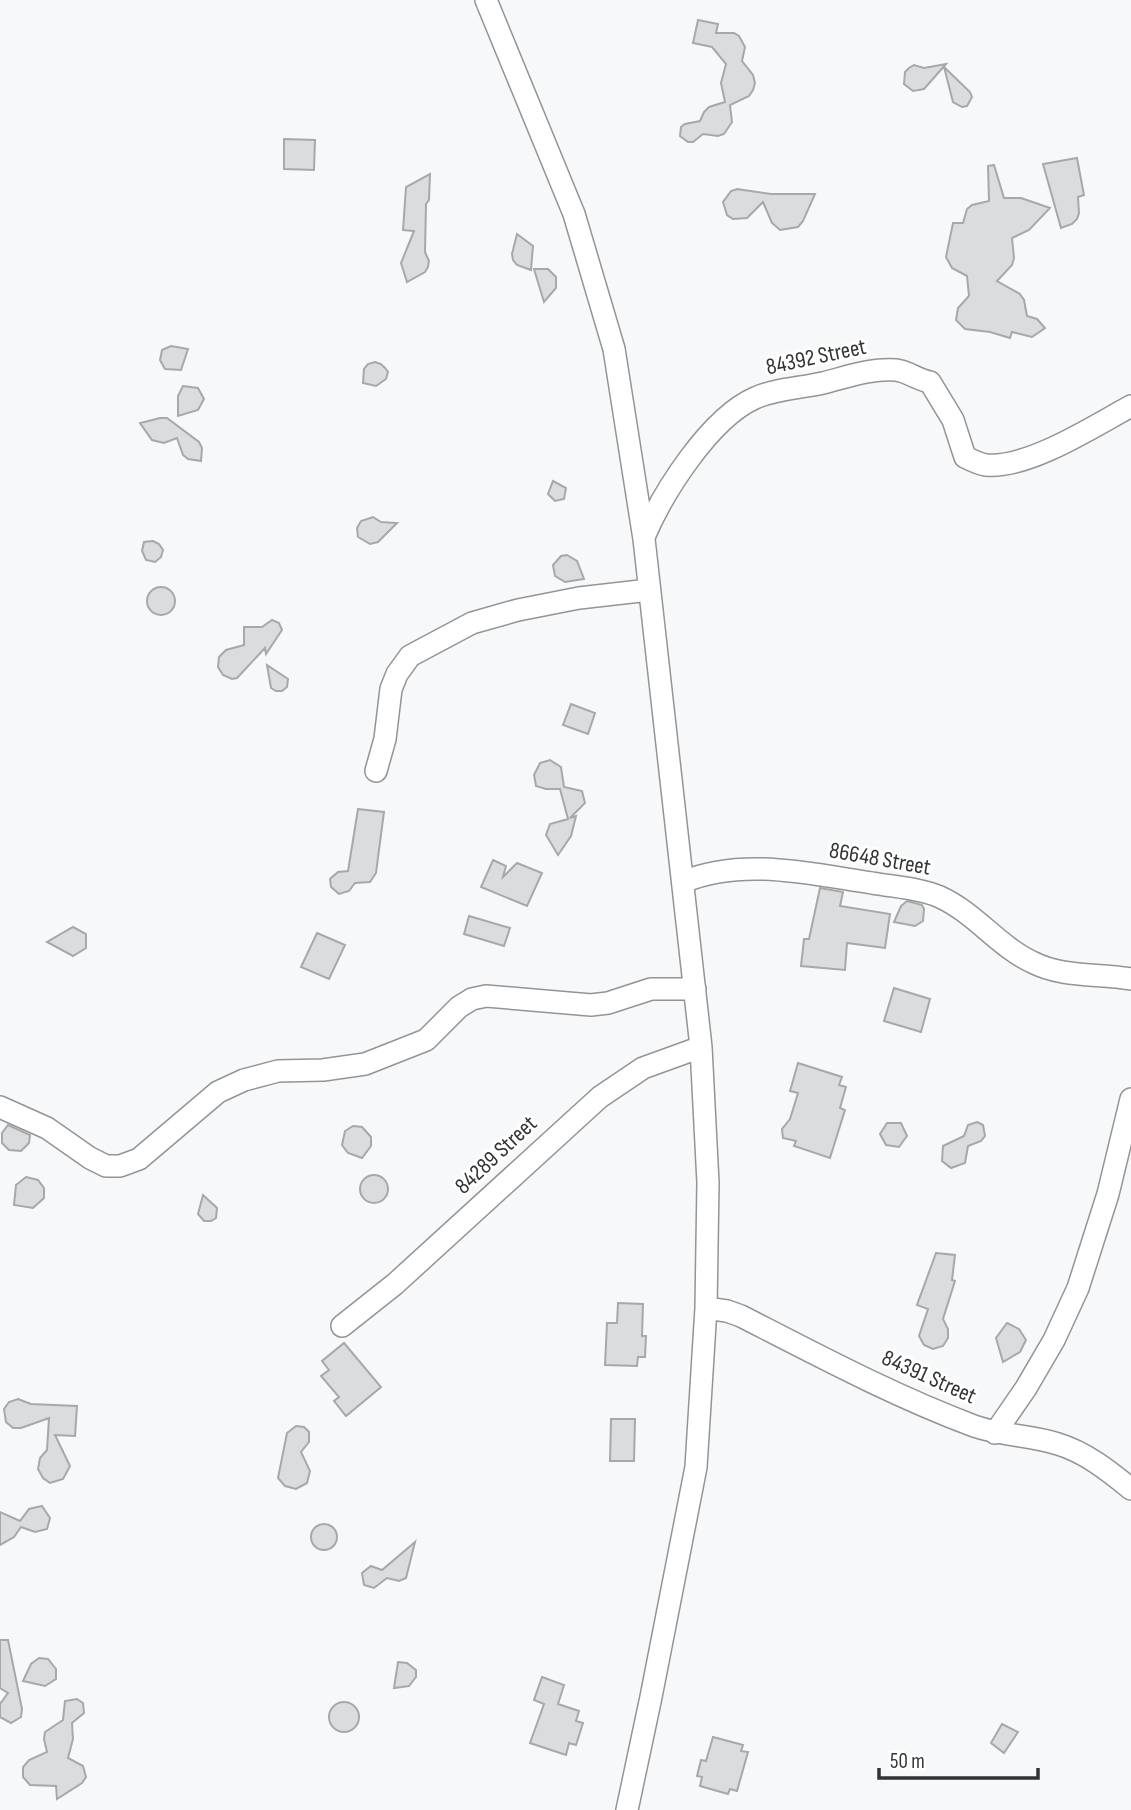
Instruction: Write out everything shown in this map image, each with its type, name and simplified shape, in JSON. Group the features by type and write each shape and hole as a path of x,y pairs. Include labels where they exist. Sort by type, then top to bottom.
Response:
{"street":[{"path":"485,0 574,214 614,349 643,538 701,1047 708,1183 706,1308 696,1467 627,1810"},
{"name":"84392 Street","path":"643,538 675,477 729,412 757,397 877,369 900,370 918,380 930,382 941,396 953,420 965,457 985,465 1017,461 1065,442 1131,406"},
{"path":"376,771 385,739 391,689 397,674 410,656 472,623 579,598 649,590"},
{"name":"86648 Street","path":"682,882 697,876 764,868 911,890 939,897 961,909 1031,962 1057,971 1131,979"},
{"path":"0,1107 47,1128 106,1166 120,1166 139,1159 218,1092 244,1080 278,1071 323,1070 365,1064 426,1040 458,1007 472,999 486,996 591,1005 608,1003 651,989 695,989"},
{"name":"84289 Street","path":"342,1326 395,1284 600,1097 643,1068 701,1047"},
{"path":"995,1433 1054,1340 1078,1288 1108,1194 1131,1099"},
{"name":"84391 Street","path":"706,1308 741,1316 877,1384 942,1413 995,1433 1059,1444 1087,1457 1131,1489"}],"building":[{"path":"698,20 718,24 716,33 734,33 739,36 745,47 742,61 753,75 755,83 749,96 730,105 732,122 724,134 703,134 693,142 688,142 680,136 681,127 700,121 709,107 725,102 721,83 726,64 712,47 693,43"},
{"path":"946,64 924,89 913,91 904,84 905,72 914,65 924,68"},
{"path":"944,67 970,92 972,97 967,106 962,107 953,102"},
{"path":"284,139 315,140 314,170 284,169"},
{"path":"1077,158 1084,195 1078,197 1077,219 1061,228 1043,164"},
{"path":"994,165 1004,198 1021,198 1050,208 1029,230 1012,238 1012,265 997,281 1020,294 1027,316 1037,319 1045,328 1032,337 1012,332 1010,338 965,329 956,320 958,308 969,296 967,276 952,268 946,257 953,223 963,223 967,209 972,205 989,201 988,166"},
{"path":"430,174 429,200 426,204 425,252 429,261 428,267 425,272 407,282 401,263 414,231 403,230 406,187"},
{"path":"737,189 771,194 815,194 798,227 780,230 772,223 763,202 747,218 733,219 727,215 723,202 731,191"},
{"path":"517,234 533,246 531,270 517,265 513,260"},
{"path":"534,269 548,269 556,277 556,288 544,302"},
{"path":"171,346 188,349 181,370 165,369 160,360 162,350"},
{"path":"375,362 388,372 386,379 376,386 363,383 364,369"},
{"path":"183,386 198,388 204,399 198,410 178,416 178,396"},
{"path":"167,418 199,442 202,448 201,461 188,459 183,455 177,438 164,443 152,440 140,423"},
{"path":"553,481 566,488 564,499 555,501 548,494"},
{"path":"373,517 381,522 397,523 378,542 370,544 358,537 357,528 361,521"},
{"path":"153,541 163,550 161,557 155,562 146,560 142,551 144,542"},
{"path":"567,555 577,561 584,579 565,582 555,576 553,565 561,556"},
{"path":"161,587 171,591 175,601 171,611 161,615 151,611 147,601 151,591"},
{"path":"272,620 279,623 282,630 266,654 265,648 237,678 223,675 218,667 219,657 226,650 244,645 244,627 262,627"},
{"path":"267,665 288,679 287,687 282,691 271,688"},
{"path":"571,704 595,713 588,734 563,725"},
{"path":"550,760 561,767 564,787 582,791 585,803 570,818 576,816 571,836 558,855 546,835 550,824 568,819 560,789 536,786 534,775 540,763"},
{"path":"358,809 384,812 376,873 370,882 355,883 349,891 339,894 331,887 330,879 338,872 348,871"},
{"path":"493,860 506,866 503,877 517,863 542,873 527,906 481,887"},
{"path":"820,888 843,892 840,906 890,914 885,948 847,943 845,970 801,966 804,939 809,939"},
{"path":"907,901 922,905 924,909 923,921 915,926 894,922 901,906"},
{"path":"469,916 510,928 504,946 464,934"},
{"path":"73,927 86,934 86,948 73,956 47,942"},
{"path":"317,933 345,945 329,979 301,967"},
{"path":"894,988 930,999 921,1032 884,1021"},
{"path":"798,1063 842,1077 839,1085 846,1087 840,1108 845,1110 830,1158 794,1146 796,1141 783,1138 782,1129 790,1119 798,1093 790,1091"},
{"path":"977,1122 983,1125 985,1136 981,1141 968,1146 965,1163 951,1168 942,1161 943,1146 964,1136 968,1125"},
{"path":"887,1123 901,1123 907,1136 899,1147 886,1145 880,1134"},
{"path":"8,1125 30,1135 29,1143 21,1151 9,1150 2,1143 2,1133"},
{"path":"353,1126 362,1127 371,1137 371,1146 362,1158 348,1153 342,1145 345,1131"},
{"path":"374,1175 384,1179 388,1189 384,1199 374,1203 364,1199 360,1189 364,1179"},
{"path":"26,1177 38,1180 44,1188 44,1198 33,1208 14,1205 16,1185"},
{"path":"203,1195 217,1208 216,1218 211,1221 204,1221 198,1214"},
{"path":"936,1253 955,1255 952,1280 955,1281 943,1319 948,1329 948,1338 943,1346 933,1349 924,1345 919,1336 928,1309 917,1305"},
{"path":"618,1303 643,1304 642,1336 646,1336 645,1357 638,1357 637,1366 605,1365 607,1323 617,1323"},
{"path":"1007,1323 1019,1329 1026,1340 1020,1352 1003,1362 996,1338"},
{"path":"344,1343 381,1387 346,1416 334,1401 339,1397 321,1376 329,1370 322,1361"},
{"path":"18,1399 31,1404 77,1406 75,1436 55,1435 70,1466 63,1479 50,1483 38,1469 40,1458 47,1450 49,1418 21,1428 13,1428 6,1422 4,1409 9,1402"},
{"path":"611,1419 635,1419 634,1461 610,1461"},
{"path":"296,1426 304,1427 309,1432 309,1442 301,1452 310,1471 307,1483 296,1489 285,1486 278,1478 287,1433"},
{"path":"42,1506 50,1518 47,1529 35,1532 21,1527 14,1537 0,1545 0,1512 20,1521 29,1509"},
{"path":"324,1524 333,1528 337,1537 333,1546 324,1550 315,1546 311,1537 315,1528"},
{"path":"415,1542 406,1578 399,1581 387,1578 374,1588 364,1585 362,1573 371,1566 382,1570"},
{"path":"0,1640 8,1640 22,1709 21,1717 11,1723 0,1717 0,1704 8,1693 0,1688"},
{"path":"39,1658 48,1659 56,1669 56,1679 45,1686 23,1681 31,1664"},
{"path":"398,1662 407,1663 416,1670 416,1677 409,1686 394,1688"},
{"path":"542,1677 564,1685 558,1704 579,1711 576,1721 583,1723 576,1745 569,1743 566,1755 530,1743 544,1704 534,1700"},
{"path":"77,1699 83,1703 84,1713 72,1723 73,1739 68,1758 83,1766 86,1777 82,1783 57,1799 56,1786 30,1785 23,1777 23,1767 29,1760 47,1752 45,1732 63,1720 65,1701"},
{"path":"344,1702 355,1706 359,1717 355,1728 344,1732 333,1728 329,1717 333,1706"},
{"path":"1002,1724 1018,1732 1004,1753 991,1743"},
{"path":"713,1737 743,1745 741,1751 748,1752 737,1791 730,1789 728,1794 700,1786 702,1777 697,1776 701,1760 706,1761"}]}
